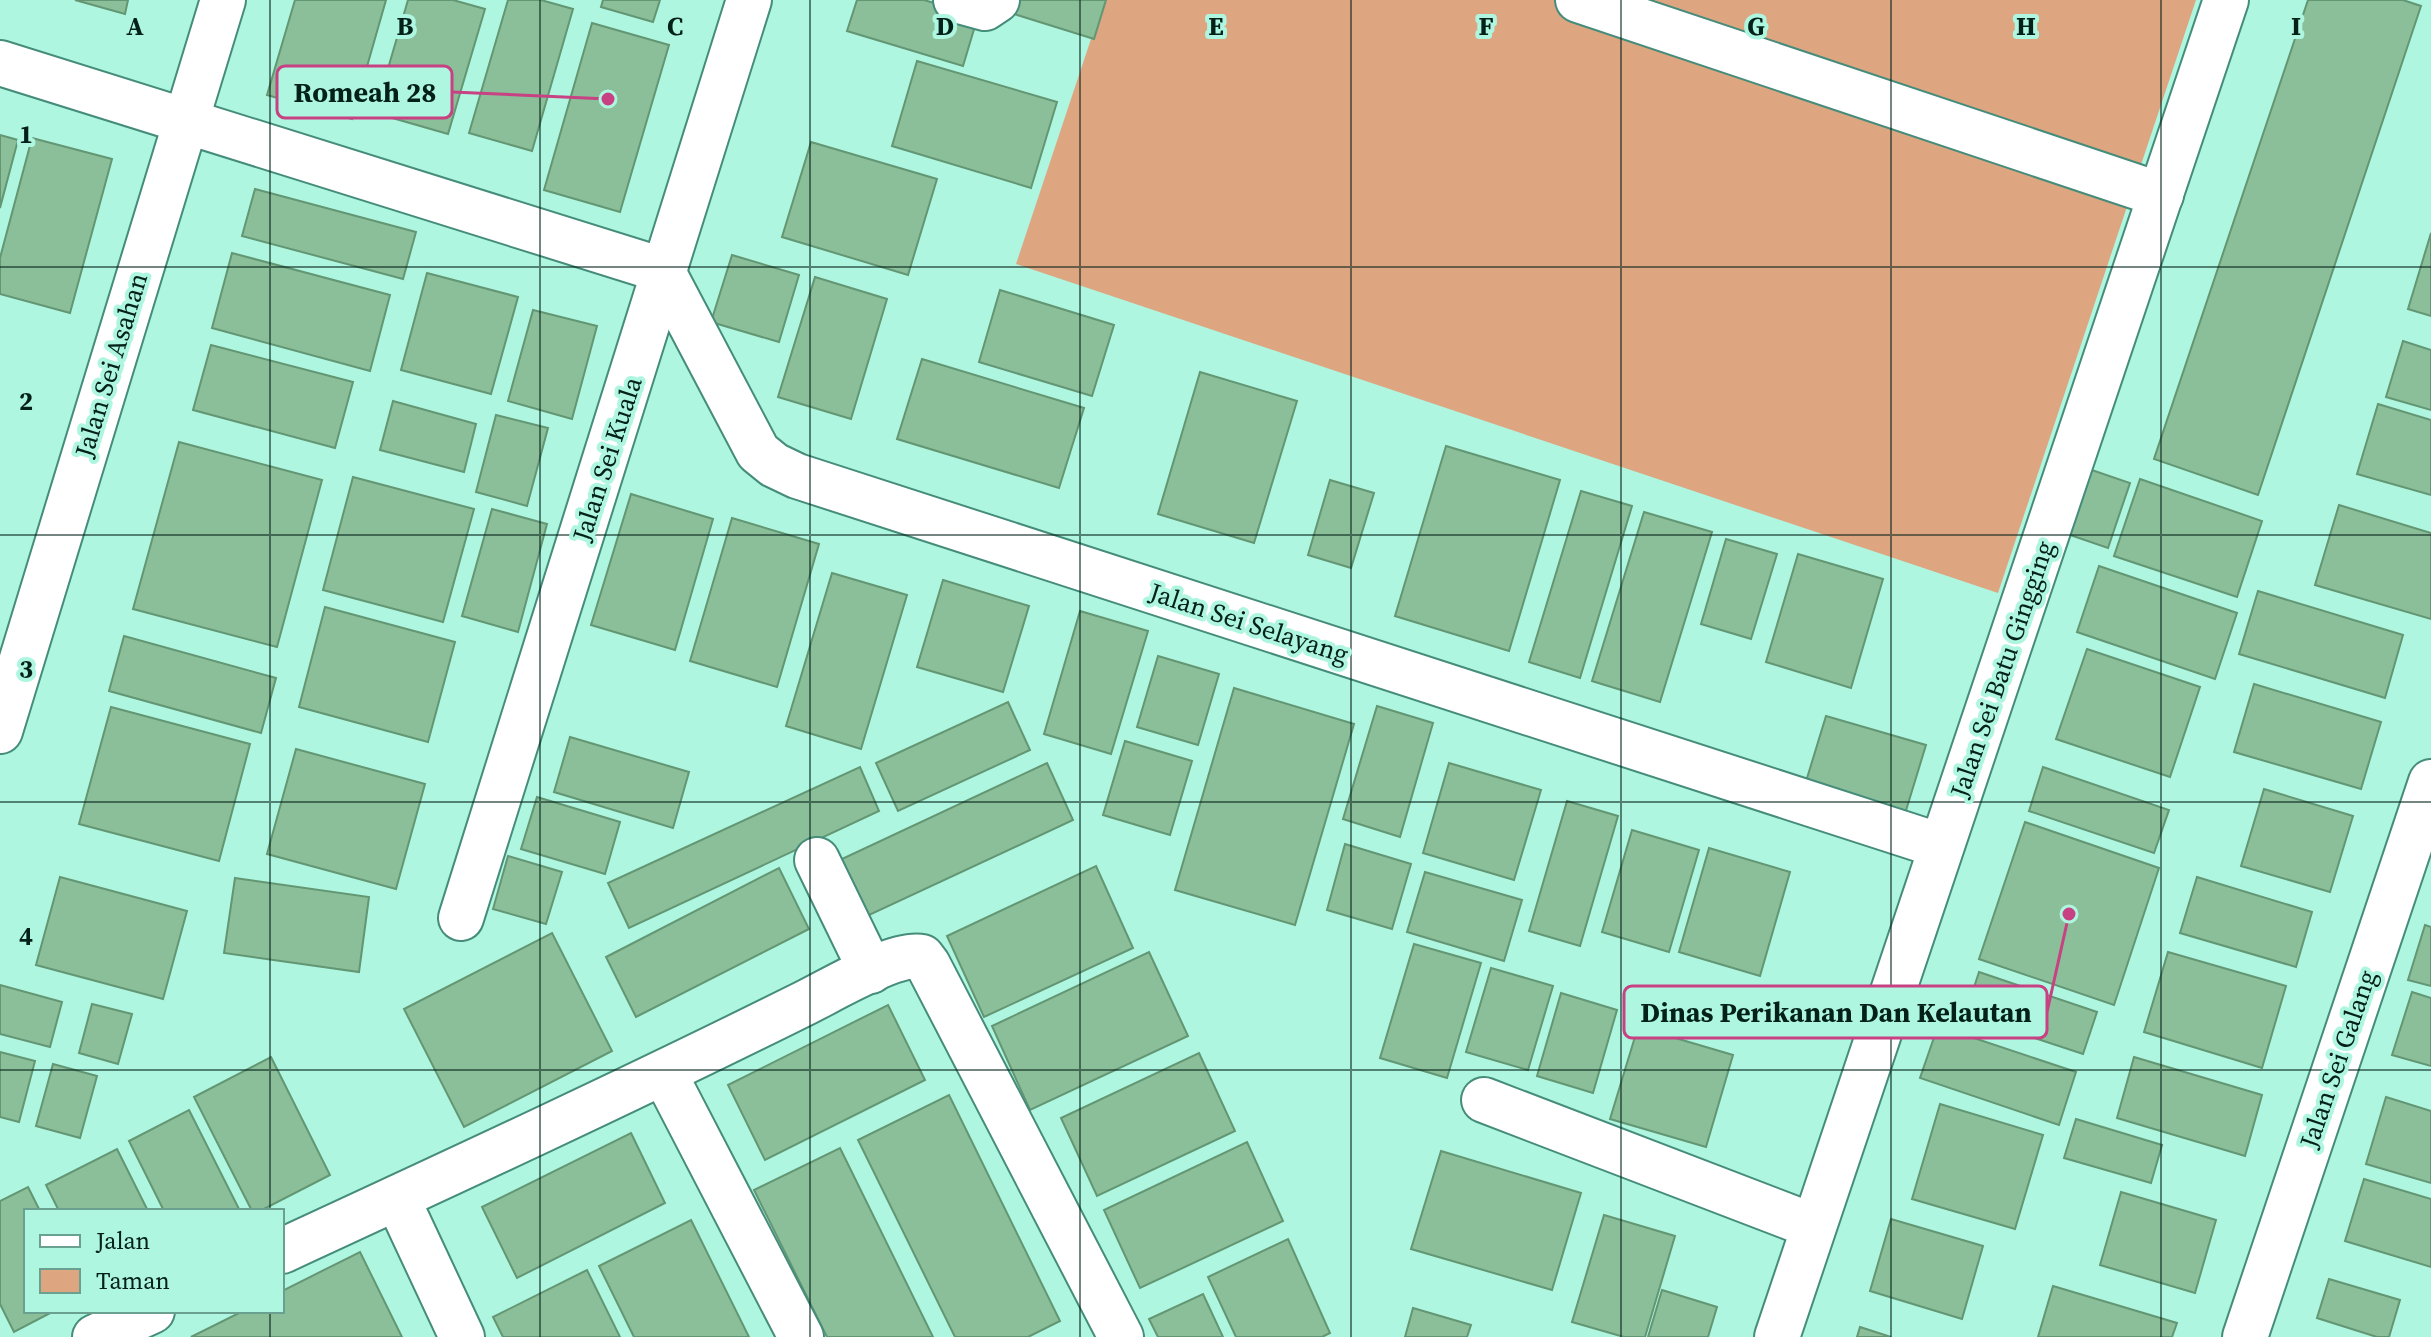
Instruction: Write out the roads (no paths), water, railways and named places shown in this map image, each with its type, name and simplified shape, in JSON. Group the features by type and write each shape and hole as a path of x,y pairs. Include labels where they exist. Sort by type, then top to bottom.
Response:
{"street":[{"name":"Jalan Sei Asahan","path":"0,731 223,0"},
{"name":"Jalan Sei Kuala","path":"461,918 654,312 662,270 749,0"},
{"path":"956,0 985,8 997,0"},
{"path":"1578,0 2161,195"},
{"name":"Jalan Sei Batu Gingging","path":"1777,1337 2226,0"},
{"path":"0,63 662,270"},
{"name":"Jalan Sei Selayang","path":"662,270 758,452 774,465 797,476 1941,846"},
{"name":"Jalan Sei Galang","path":"2245,1337 2431,782"},
{"path":"817,860 871,971"},
{"path":"284,1250 664,1073 871,971 912,955 922,957 928,965 1121,1337"},
{"path":"664,1073 801,1337"},
{"path":"1484,1100 1813,1226"},
{"path":"397,1198 462,1337"},
{"path":"95,1337 148,1313"}],"place":[{"name":"Romeah 28","path":"608,99"},
{"name":"Dinas Perikanan Dan Kelautan","path":"2069,914"}]}
